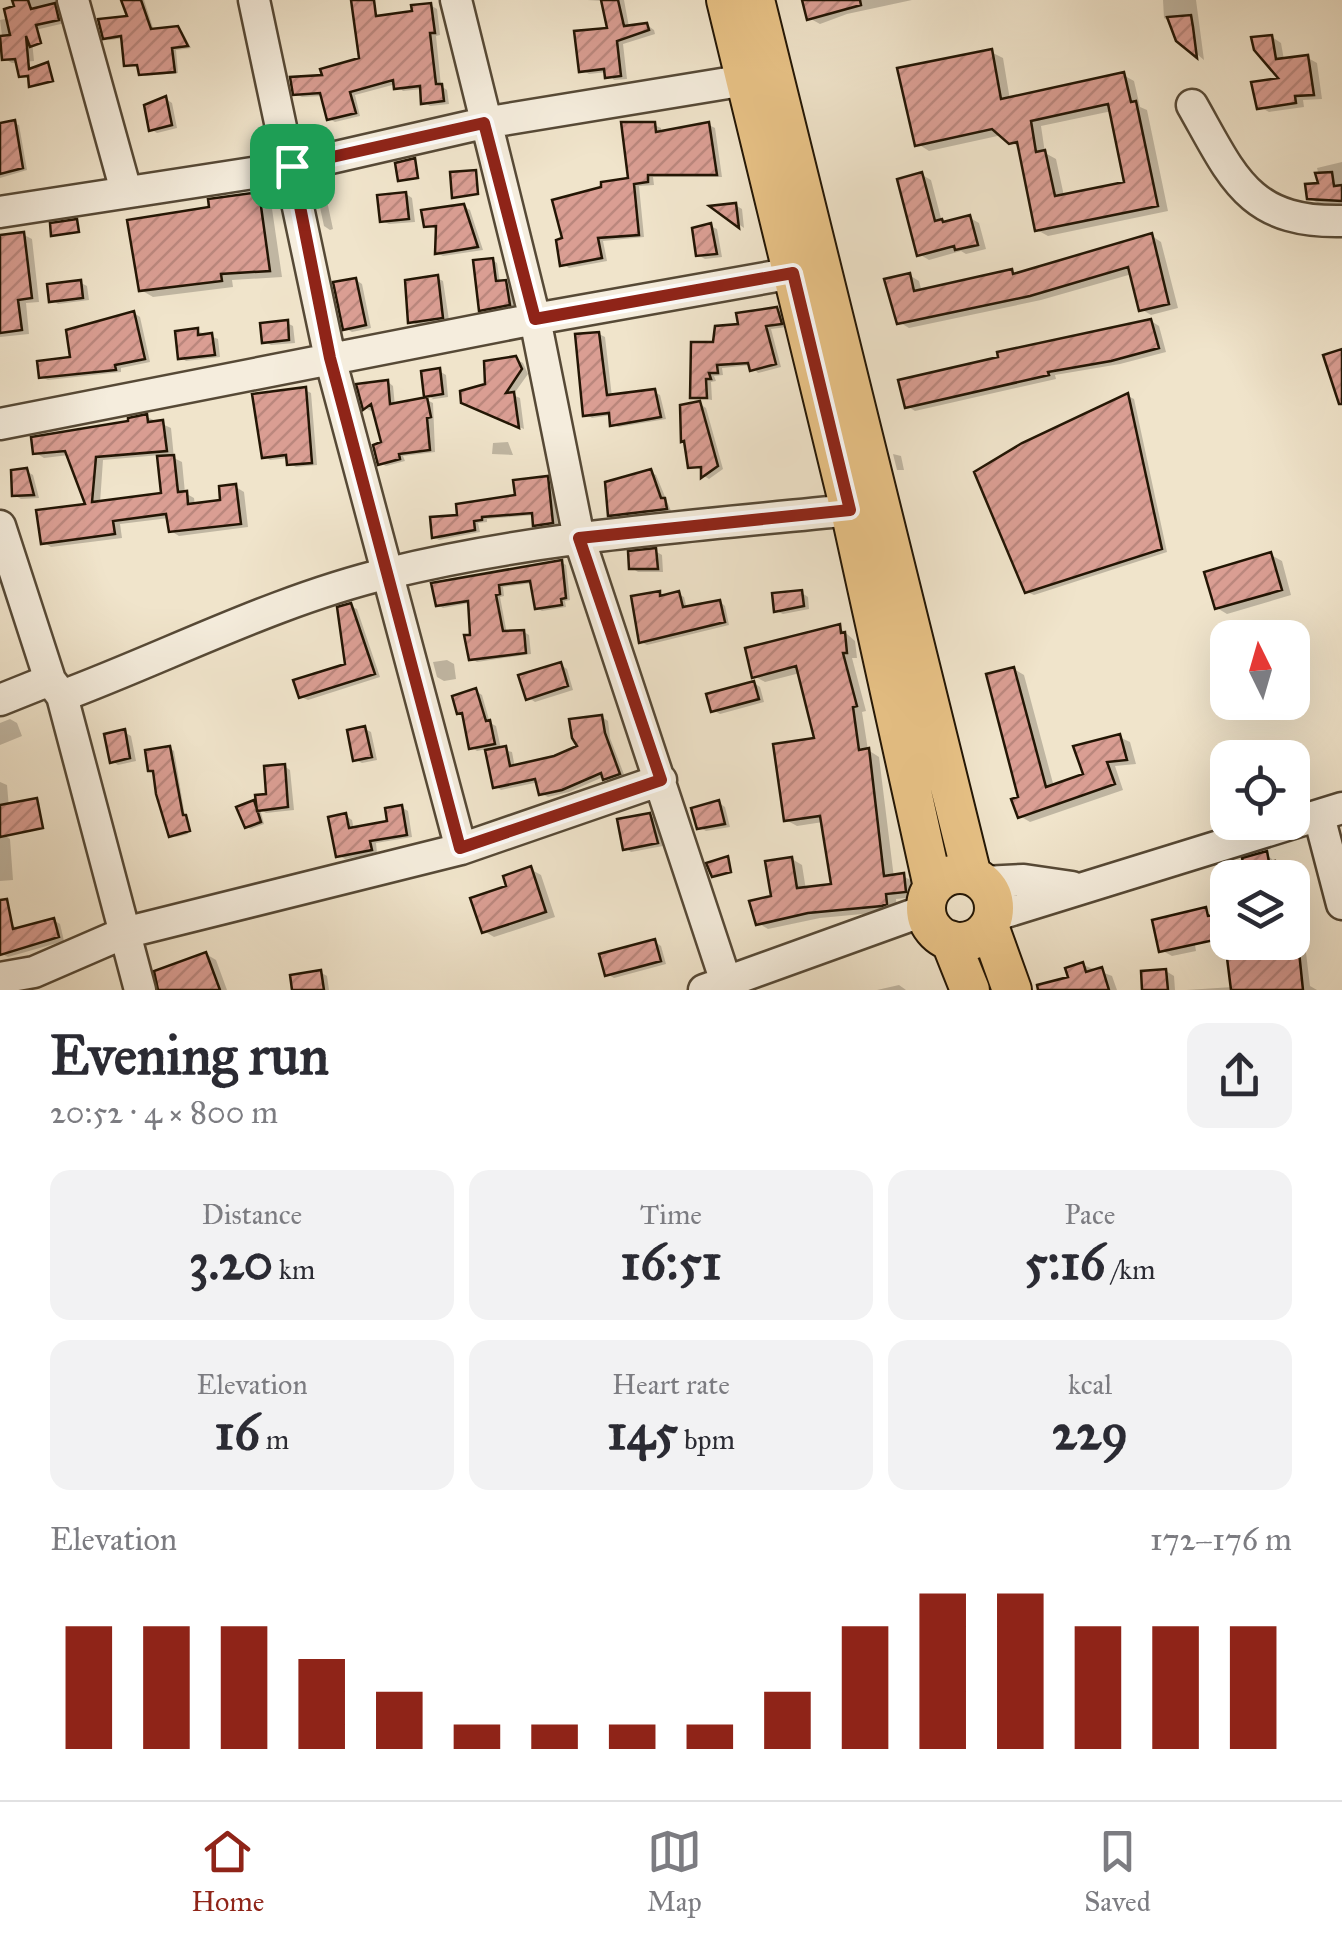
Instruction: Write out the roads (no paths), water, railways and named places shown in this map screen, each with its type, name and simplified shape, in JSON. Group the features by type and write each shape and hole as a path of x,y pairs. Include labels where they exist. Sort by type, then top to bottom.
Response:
{"main road":[{"path":"726,0 850,510 933,929 950,940 965,941 978,936 984,900"},
{"path":"755,0 984,900 1012,990"},
{"path":"929,899 951,875 984,900"},
{"path":"950,940 970,990"}],"street":[{"path":"73,0 126,191"},
{"path":"254,0 330,358 460,848"},
{"path":"456,0 535,319 579,538 661,780 715,986 929,899"},
{"path":"0,212 292,166 484,123 746,80"},
{"path":"1192,105 1238,184 1267,209 1321,221 1342,221"},
{"path":"0,424 330,358 793,273"},
{"path":"0,700 159,659 274,608 389,573 579,538 850,510"},
{"path":"0,526 56,688 140,990"},
{"path":"0,978 34,972 124,933 460,848 661,780"},
{"path":"984,900 1080,888 1330,812 1342,904"}]}
